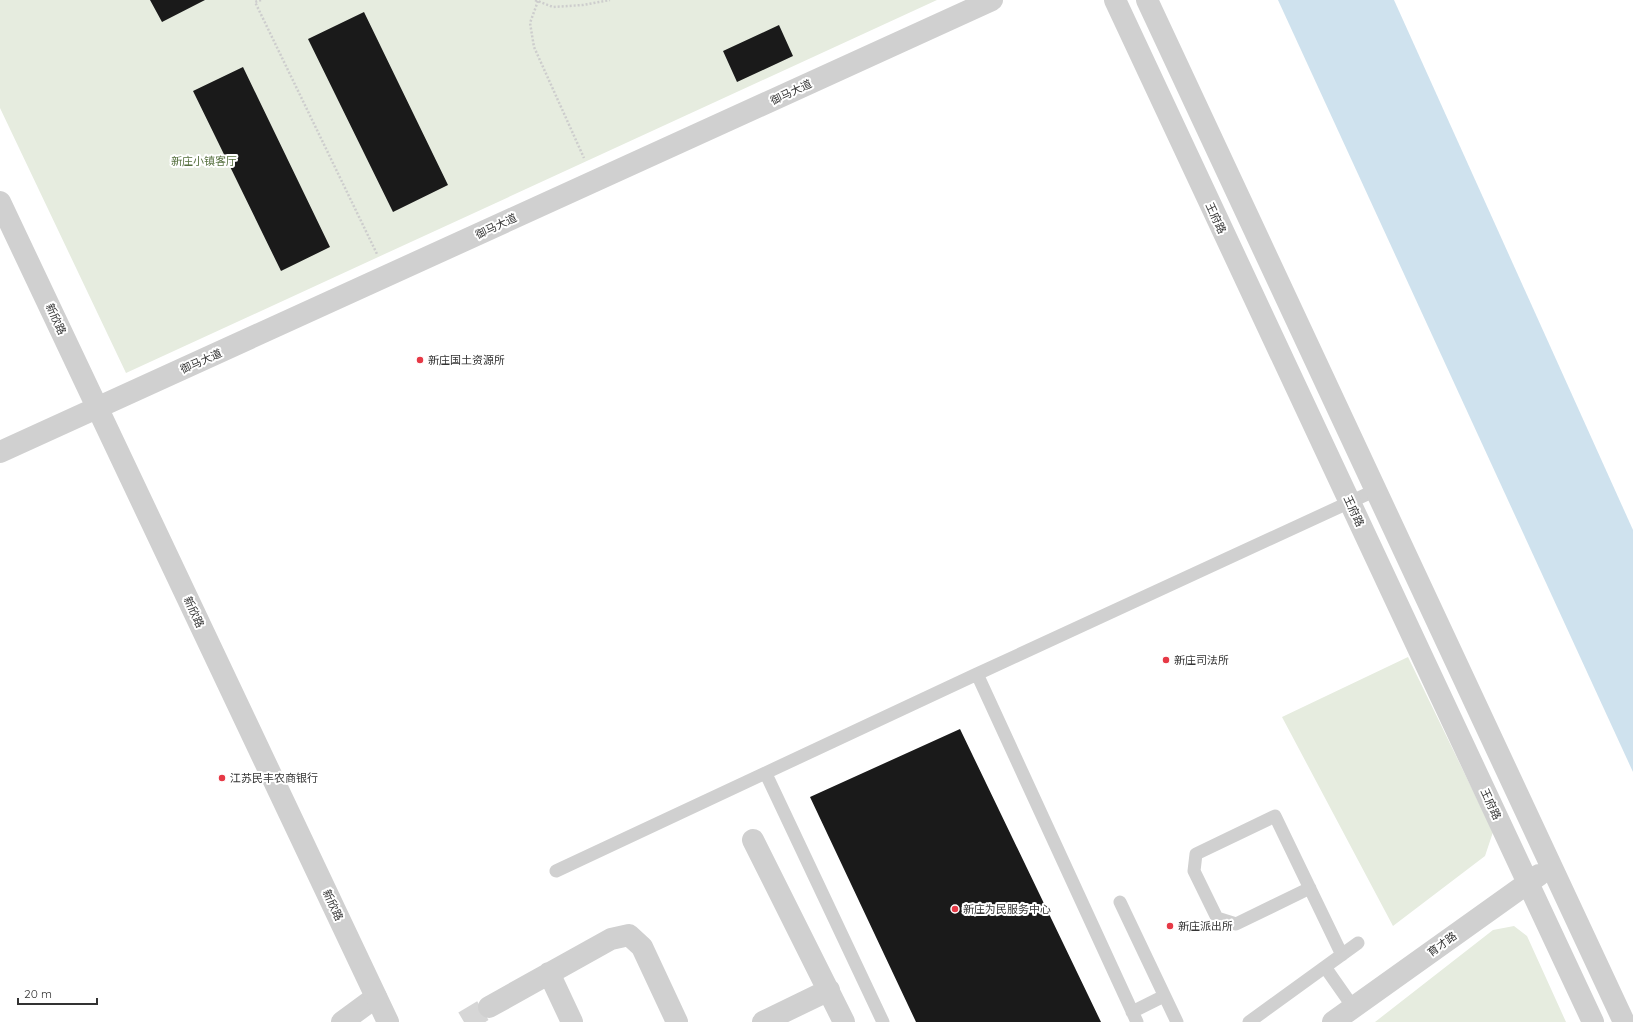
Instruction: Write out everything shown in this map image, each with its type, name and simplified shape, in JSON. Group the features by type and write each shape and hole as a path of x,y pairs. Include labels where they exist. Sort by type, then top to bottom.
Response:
{"street":[{"name":"御马大道","path":"0,452 992,0"},
{"name":"王府路","path":"1115,0 1593,1022"},
{"path":"1147,0 1624,1022"},
{"name":"新欣路","path":"0,202 388,1022"},
{"path":"753,840 844,1022"},
{"name":"育才路","path":"1333,1022 1551,866"},
{"path":"489,1008 611,939 629,935 642,947 677,1022"},
{"path":"549,973 572,1022"},
{"path":"763,1022 829,990"},
{"path":"342,1022 376,996"}],"lane":[{"path":"556,871 977,674 1376,490"},
{"path":"977,674 1135,1017 1164,996"},
{"path":"766,774 883,1022"},
{"path":"1310,888 1236,924 1217,918 1194,871 1196,854 1275,816 1310,888 1342,955"},
{"path":"1120,902 1177,1022"},
{"path":"1249,1022 1358,944"},
{"path":"1325,967 1353,1007"}],"path":[{"path":"261,0 255,2 388,276"},
{"path":"595,181 534,48 530,23 536,1 554,7 583,5 610,0"}],"green space":[{"name":"新庄小镇客厅","path":"0,0 937,0 126,373 0,108"},
{"path":"1408,657 1493,832 1485,856 1393,926 1282,717"},
{"path":"1514,926 1527,936 1566,1022 1375,1022 1493,930"}],"water":[{"path":"1278,0 1394,0 1633,530 1633,772"}],"building":[{"path":"150,0 205,0 162,22"},
{"path":"364,12 448,185 393,212 308,39"},
{"path":"779,25 793,56 737,82 723,51"},
{"path":"243,67 330,247 281,271 193,91"},
{"name":"新庄为民服务中心","path":"960,729 1101,1022 916,1022 810,797"}],"tunnel":[{"path":"464,1022 489,1007"}],"place":[{"name":"新庄国土资源所","path":"420,360"},
{"name":"新庄司法所","path":"1166,660"},
{"name":"江苏民丰农商银行","path":"222,778"},
{"name":"新庄为民服务中心","path":"955,909"},
{"name":"新庄派出所","path":"1170,926"}]}
